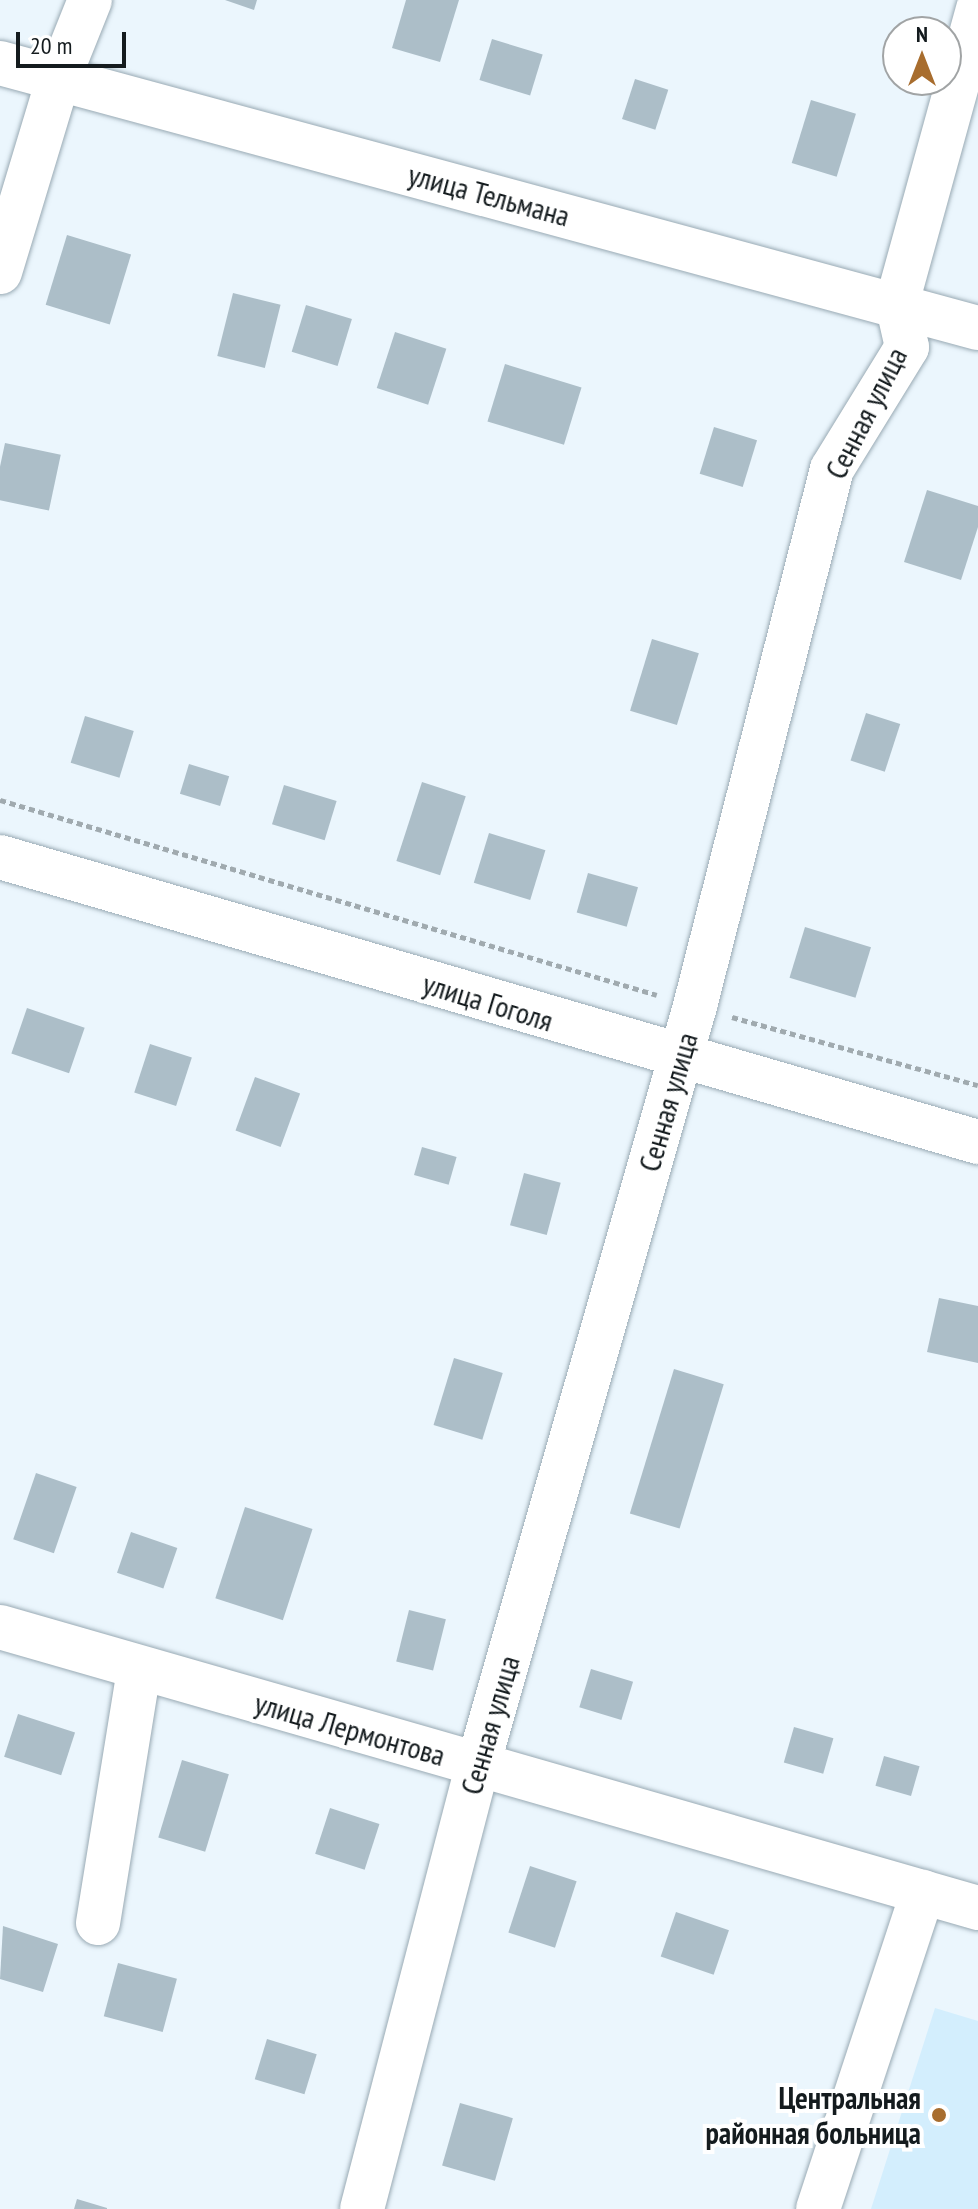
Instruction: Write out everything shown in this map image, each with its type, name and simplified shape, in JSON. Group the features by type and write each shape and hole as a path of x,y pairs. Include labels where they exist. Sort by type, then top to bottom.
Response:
{"street":[{"path":"58,80 74,0"},
{"path":"0,272 58,80 90,0"},
{"name":"Сенная улица","path":"362,2209 478,1765 695,1006 832,469 907,347 897,303 978,8"},
{"name":"улица Тельмана","path":"0,63 897,303 978,328"},
{"name":"улица Гоголя","path":"0,857 680,1059 978,1142"},
{"name":"улица Лермонтова","path":"0,1627 139,1670 978,1908"},
{"path":"98,1923 139,1670"},
{"path":"830,2207 923,1892"}],"path":[{"path":"0,800 695,1006 978,1085"}],"shaded area":[{"name":"Центральная районная больница","path":"935,2008 978,2021 978,2209 871,2209"}],"building":[{"path":"225,0 257,0 254,10"},
{"path":"406,0 459,0 440,62 392,48"},
{"path":"492,39 543,54 530,96 479,80"},
{"path":"635,79 668,90 655,130 622,119"},
{"path":"811,100 856,114 837,177 792,163"},
{"path":"67,235 131,255 110,324 46,305"},
{"path":"233,293 281,305 265,368 217,356"},
{"path":"306,305 352,319 338,366 292,352"},
{"path":"395,332 446,349 428,405 377,388"},
{"path":"505,364 582,387 564,445 487,421"},
{"path":"714,427 757,440 743,487 700,474"},
{"path":"5,443 61,455 49,511 0,500 0,467"},
{"path":"927,490 978,506 978,527 961,580 904,562"},
{"path":"652,639 699,653 677,725 630,711"},
{"path":"866,713 900,724 885,772 851,761"},
{"path":"85,716 134,731 119,778 71,763"},
{"path":"189,764 229,776 220,806 180,794"},
{"path":"422,782 466,796 440,875 396,861"},
{"path":"284,785 337,801 325,840 272,824"},
{"path":"489,833 545,850 530,900 474,883"},
{"path":"588,873 638,887 627,927 577,912"},
{"path":"805,927 871,947 855,998 790,978"},
{"path":"27,1008 85,1028 69,1073 11,1053"},
{"path":"150,1044 192,1058 176,1106 134,1093"},
{"path":"255,1077 300,1093 281,1147 236,1131"},
{"path":"422,1147 457,1157 449,1185 414,1175"},
{"path":"524,1173 561,1183 547,1235 510,1225"},
{"path":"939,1298 978,1306 978,1363 927,1352"},
{"path":"454,1358 503,1373 482,1440 434,1425"},
{"path":"674,1369 724,1384 680,1529 630,1513"},
{"path":"36,1473 77,1487 54,1553 13,1539"},
{"path":"245,1507 313,1529 283,1620 215,1598"},
{"path":"131,1532 177,1548 163,1589 117,1573"},
{"path":"409,1610 446,1619 433,1671 396,1661"},
{"path":"591,1669 633,1682 621,1720 579,1707"},
{"path":"18,1714 75,1733 61,1775 4,1757"},
{"path":"794,1727 833,1738 823,1774 784,1763"},
{"path":"884,1756 920,1766 911,1796 875,1786"},
{"path":"182,1760 229,1774 205,1852 158,1837"},
{"path":"330,1808 379,1824 365,1870 315,1854"},
{"path":"530,1866 577,1881 555,1948 508,1933"},
{"path":"676,1912 729,1930 714,1975 661,1956"},
{"path":"3,1926 58,1944 43,1992 0,1979"},
{"path":"118,1963 177,1979 163,2032 104,2016"},
{"path":"267,2039 317,2054 304,2094 255,2079"},
{"path":"460,2103 513,2118 495,2181 442,2165"},
{"path":"77,2199 107,2208 107,2209 74,2209"}],"place":[{"name":"Центральная районная больница","path":"939,2115"}]}
